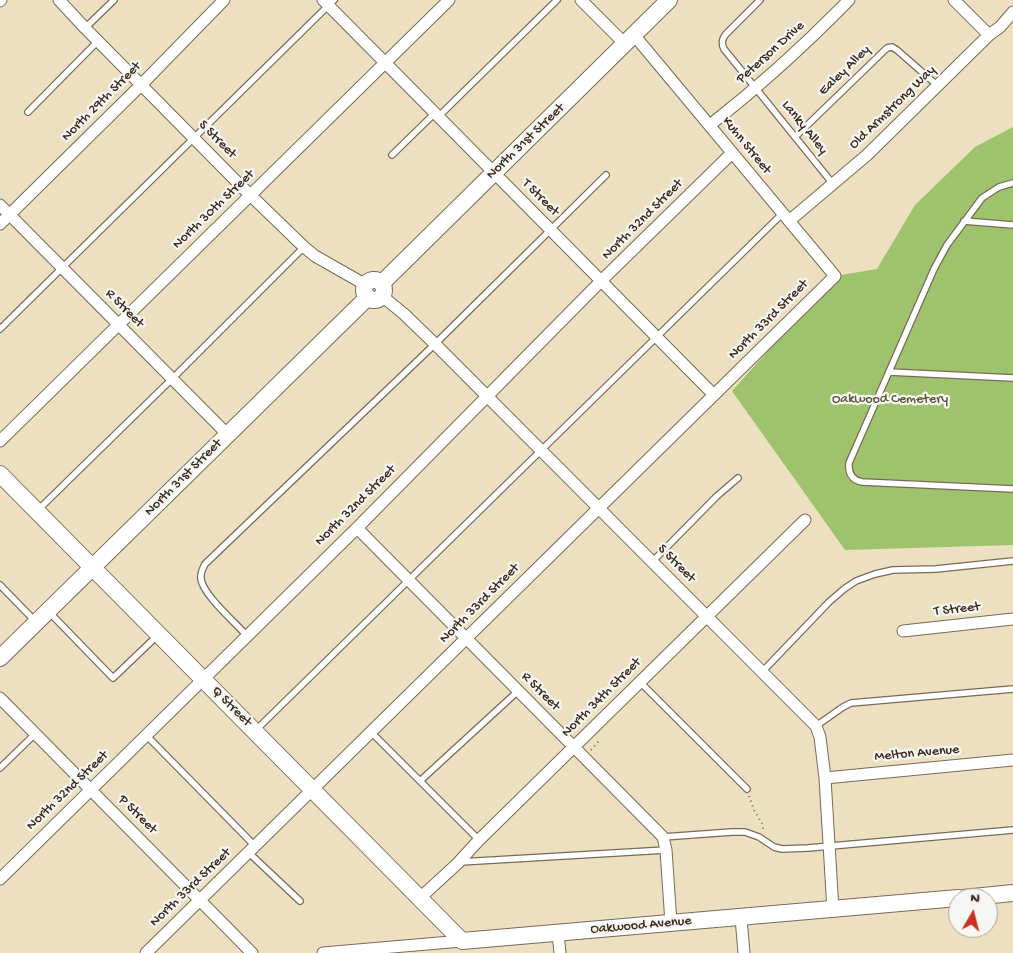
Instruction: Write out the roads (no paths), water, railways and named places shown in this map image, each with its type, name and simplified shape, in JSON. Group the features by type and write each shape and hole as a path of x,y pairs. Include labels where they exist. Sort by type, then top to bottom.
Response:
{"street":[{"name":"S Street","path":"59,0 250,195 304,247 315,256 374,290 404,314 816,726"},
{"name":"North 29th Street","path":"0,224 142,85 224,0"},
{"name":"North 30th Street","path":"0,441 449,0"},
{"name":"Kuhn Street","path":"581,0 630,39 710,125 835,276"},
{"name":"North 31st Street","path":"0,658 669,0"},
{"name":"Peterson Drive","path":"710,125 756,88 849,0"},
{"path":"954,0 989,36"},
{"name":"T Street","path":"329,2 385,63 714,395"},
{"name":"Old Armstrong Way","path":"786,217 833,184 867,154 1000,27 1013,12"},
{"name":"North 32nd Street","path":"0,879 357,528 602,280 732,153"},
{"name":"R Street","path":"0,205 228,435"},
{"name":"North 33rd Street","path":"146,953 835,276"},
{"name":"Q Street","path":"0,474 462,941"},
{"name":"North 34th Street","path":"420,898 458,863 479,840 805,520"},
{"name":"R Street","path":"357,528 663,837"},
{"name":"T Street","path":"903,631 1013,619"},
{"name":"P Street","path":"0,698 252,953"},
{"path":"816,726 820,736 825,778 833,910"},
{"name":"Melton Avenue","path":"825,778 1013,760"},
{"path":"663,837 666,850 671,923"},
{"path":"998,895 1013,894"},
{"name":"Oakwood Avenue","path":"324,953 948,899"},
{"path":"741,918 744,953"},
{"path":"558,933 560,953"}],"lane":[{"path":"85,28 114,0"},
{"path":"392,155 437,115 557,0"},
{"name":"Lanky Alley","path":"760,0 726,34 722,41 724,49 833,184"},
{"path":"0,329 329,2"},
{"path":"28,112 98,41"},
{"name":"Ealey Alley","path":"795,137 887,48 892,47 898,50 938,86"},
{"path":"247,636 208,595 201,578 201,572 205,564 435,344 606,176"},
{"path":"1013,183 999,187 982,198 946,246 934,269 848,469 852,477 862,482 1013,489"},
{"path":"255,731 656,336 786,217"},
{"path":"964,222 1013,225"},
{"path":"37,512 304,247"},
{"path":"889,372 1013,378"},
{"path":"652,562 717,496 738,478"},
{"path":"762,672 829,602 856,581 893,570 936,569 1013,561"},
{"path":"0,585 43,616 113,678 158,634"},
{"path":"640,682 747,790"},
{"path":"816,726 851,703 1013,689"},
{"path":"420,781 518,691"},
{"path":"371,732 479,840"},
{"path":"0,768 35,734"},
{"path":"146,735 300,901"},
{"path":"663,837 745,832 774,847 782,849 1013,830"},
{"path":"458,863 666,850"}],"park label":[{"name":"Oakwood Cemetery","path":"890,400"}]}
